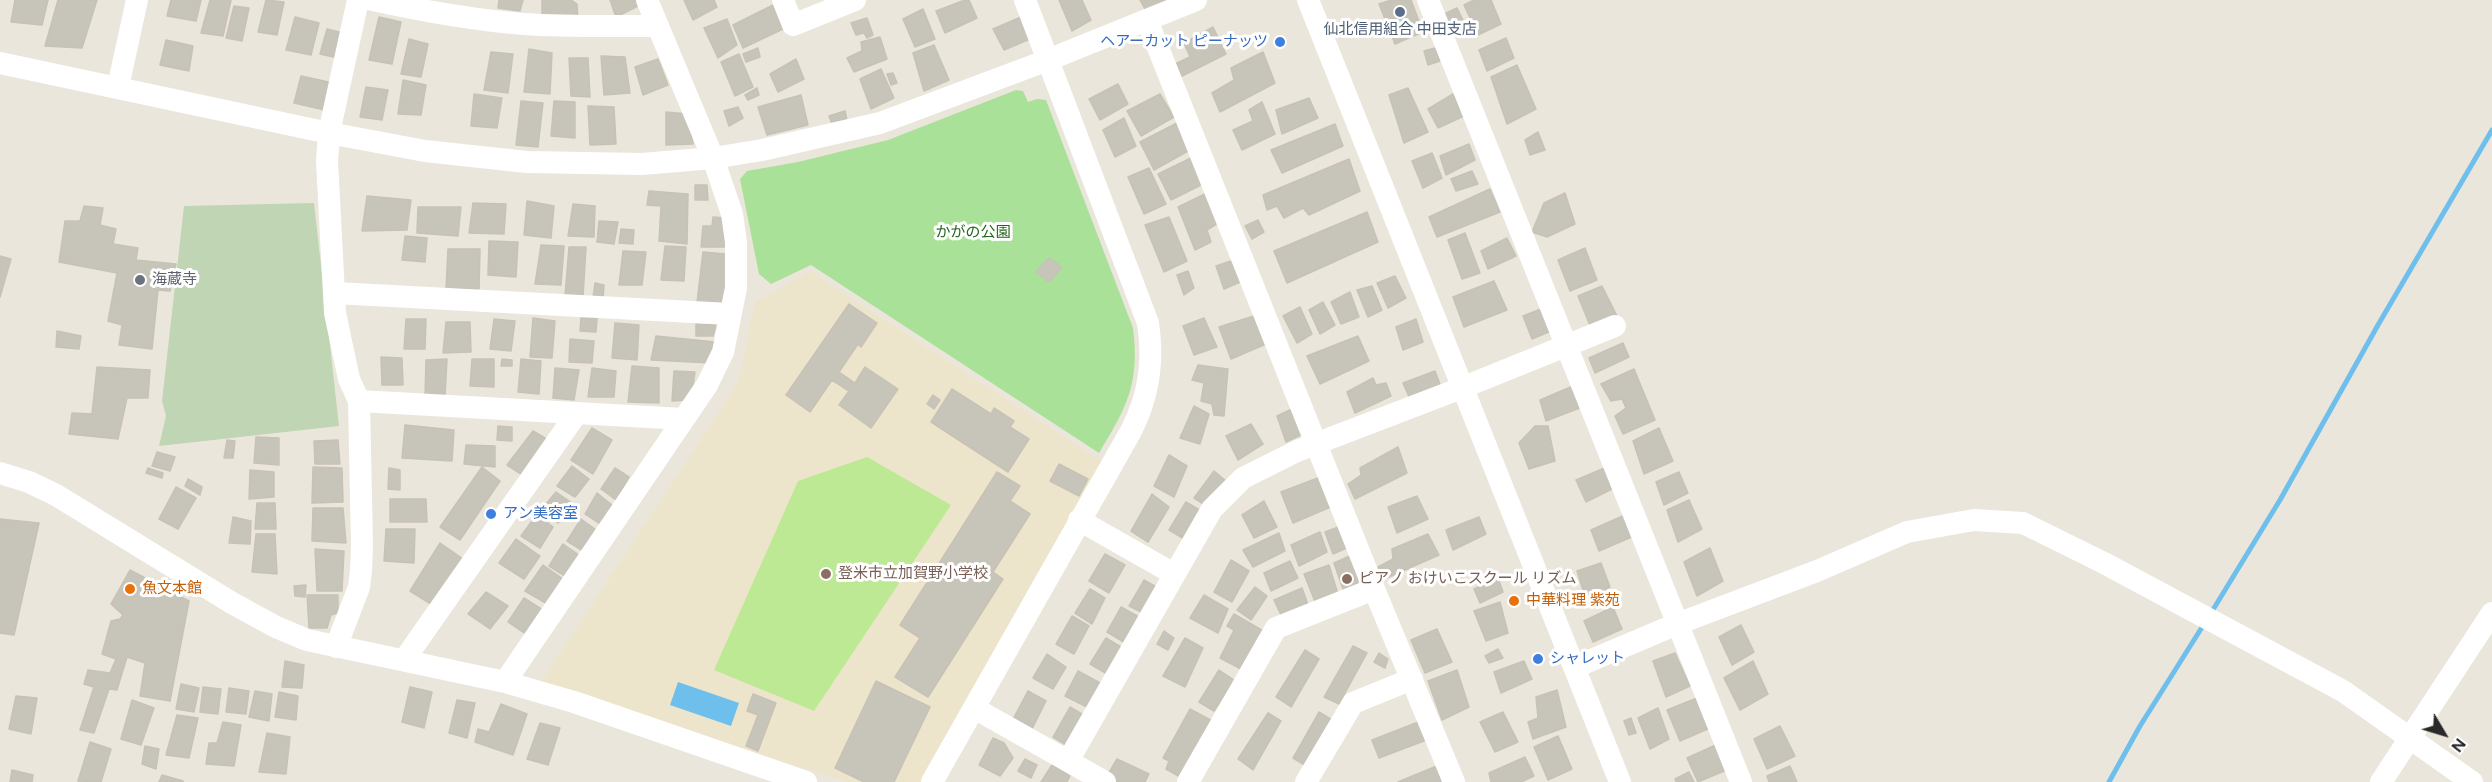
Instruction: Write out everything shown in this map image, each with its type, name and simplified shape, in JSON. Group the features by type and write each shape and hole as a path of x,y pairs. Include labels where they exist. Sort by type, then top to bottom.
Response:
{"street":[{"path":"118,87 137,0"},
{"path":"336,647 359,587 362,545 359,401 349,379 335,314 327,161 328,133 358,0"},
{"path":"373,0 464,17 523,24 658,26"},
{"path":"505,682 707,385 723,352 736,288 736,242 732,214 713,158 647,0"},
{"path":"783,0 793,25 855,0"},
{"path":"932,782 1139,414 1150,379 1151,342 1148,323 1024,0"},
{"path":"0,63 328,133 425,151 527,162 642,165 713,158 813,140 880,123 1048,60 1196,0"},
{"path":"1308,0 1620,782"},
{"path":"1428,0 1741,782"},
{"path":"1147,20 1374,589 1454,782"},
{"path":"335,293 730,314"},
{"path":"1068,761 1212,509 1228,492 1259,469 1317,444 1615,326"},
{"path":"359,401 684,419"},
{"path":"404,660 577,413"},
{"path":"0,473 29,482 56,495 162,562 276,627 307,640 505,682 584,706 806,782"},
{"path":"1079,519 1174,574"},
{"path":"1575,667 1677,624 1817,571 1907,532 1974,520 2023,523 2124,573 2343,691 2472,782"},
{"path":"1188,782 1276,628 1374,589"},
{"path":"2381,782 2492,613"},
{"path":"1306,782 1353,703 1412,679"},
{"path":"974,708 1105,782"}],"shaded area":[{"name":"登米市立加賀野小学校","path":"810,271 1103,462 921,782 848,782 539,685 738,383 755,302"}],"green space":[{"name":"かがの公園","path":"1016,90 1023,91 1028,102 1037,99 1046,100 1133,328 1135,364 1133,380 1124,408 1099,453 811,265 771,284 759,274 740,179 747,171 798,162 888,140"},
{"path":"314,203 339,426 159,446 166,416 162,401 184,206"},
{"path":"867,457 951,505 814,711 714,670 798,481"}],"water":[{"path":"678,682 739,703 731,726 670,705"}],"building":[{"path":"15,0 48,0 42,25 11,22"},
{"path":"58,0 97,0 82,48 45,46"},
{"path":"171,0 201,0 196,21 167,16"},
{"path":"210,0 231,0 223,36 201,33"},
{"path":"266,0 284,2 277,35 258,32"},
{"path":"499,0 523,0 520,11 498,8"},
{"path":"542,0 571,0 577,4 578,22 542,21"},
{"path":"610,0 636,0 638,6 616,17"},
{"path":"684,0 714,0 717,7 693,20"},
{"path":"969,0 977,18 945,33 936,11"},
{"path":"1059,0 1082,0 1091,20 1072,31"},
{"path":"1140,0 1166,0 1146,11"},
{"path":"1391,0 1411,0 1423,32 1395,44 1379,4"},
{"path":"1474,0 1491,0 1501,24 1478,35 1464,5"},
{"path":"773,5 783,29 743,48 733,25"},
{"path":"234,6 249,8 242,41 226,38"},
{"path":"1457,8 1463,20 1450,26 1444,14"},
{"path":"923,9 935,39 915,47 903,19"},
{"path":"295,17 319,23 311,55 286,50"},
{"path":"379,17 401,22 392,64 369,60"},
{"path":"1021,17 1030,39 1004,50 993,29"},
{"path":"867,18 873,35 867,38 864,33 856,35 851,23"},
{"path":"727,19 737,45 718,58 704,28"},
{"path":"1213,27 1226,54 1180,77 1175,64 1190,57 1184,43"},
{"path":"327,29 347,34 342,59 320,54"},
{"path":"880,37 887,59 854,72 847,58 862,51 861,42"},
{"path":"1506,38 1514,58 1487,71 1479,50"},
{"path":"409,39 428,44 421,77 401,74"},
{"path":"166,40 193,46 189,71 160,65"},
{"path":"934,45 949,80 924,91 913,53"},
{"path":"758,48 760,57 746,62 743,54"},
{"path":"1435,48 1440,61 1428,65 1424,51"},
{"path":"529,49 552,53 550,94 524,92"},
{"path":"491,52 513,54 508,93 484,90"},
{"path":"1263,52 1275,83 1220,112 1212,93 1234,80 1231,68"},
{"path":"739,54 753,87 735,96 721,62"},
{"path":"601,56 625,57 630,93 604,95"},
{"path":"569,58 588,58 590,97 571,96"},
{"path":"658,59 668,85 643,95 635,67"},
{"path":"796,59 804,79 778,92 770,74"},
{"path":"1517,65 1536,109 1507,124 1491,77"},
{"path":"881,69 894,98 871,109 860,79"},
{"path":"893,73 897,83 891,85 887,74"},
{"path":"301,76 333,83 329,111 294,103"},
{"path":"403,80 426,85 421,115 398,114"},
{"path":"1118,84 1128,104 1100,120 1089,99"},
{"path":"366,87 388,90 382,120 360,117"},
{"path":"757,88 759,95 748,100 745,95"},
{"path":"1408,88 1428,132 1404,143 1389,95"},
{"path":"474,94 502,98 497,128 471,126"},
{"path":"1160,94 1174,117 1141,136 1127,111"},
{"path":"1453,94 1464,116 1438,128 1428,109"},
{"path":"801,95 808,125 767,135 758,107"},
{"path":"1309,98 1318,118 1282,134 1276,110"},
{"path":"521,101 543,103 538,147 516,145"},
{"path":"554,101 575,102 575,138 551,136"},
{"path":"1262,102 1275,134 1242,150 1233,130 1253,121 1249,110"},
{"path":"588,106 614,107 616,144 590,145"},
{"path":"738,107 743,118 729,126 724,111"},
{"path":"845,111 848,125 834,129 829,116"},
{"path":"666,112 688,114 693,144 666,145"},
{"path":"1124,118 1136,146 1115,157 1103,130"},
{"path":"1177,123 1190,150 1154,170 1140,142"},
{"path":"1335,124 1343,146 1282,173 1271,150"},
{"path":"1538,132 1545,150 1530,155 1525,140"},
{"path":"1469,144 1475,160 1446,175 1440,156"},
{"path":"1432,153 1442,178 1423,188 1412,161"},
{"path":"1193,157 1205,183 1171,200 1158,174"},
{"path":"1349,159 1360,191 1309,215 1303,208 1284,218 1277,206 1267,210 1263,195"},
{"path":"1149,168 1166,204 1144,214 1128,177"},
{"path":"1472,171 1478,184 1456,191 1451,179"},
{"path":"695,185 707,185 708,200 695,200"},
{"path":"1490,189 1500,212 1437,237 1429,217"},
{"path":"649,191 688,194 687,244 659,241 661,206 647,205"},
{"path":"1209,192 1221,221 1207,230 1211,242 1195,250 1178,207"},
{"path":"1565,193 1575,224 1547,237 1532,232 1544,203"},
{"path":"367,196 411,200 407,230 362,231"},
{"path":"527,201 554,206 551,238 524,235"},
{"path":"473,203 506,204 504,234 469,233"},
{"path":"573,204 595,206 594,237 568,236"},
{"path":"84,206 103,208 100,225 116,229 113,244 138,248 136,260 176,264 170,291 158,290 152,349 119,345 122,325 108,321 117,273 59,262 65,221 80,221"},
{"path":"418,207 461,207 458,236 417,233"},
{"path":"1367,212 1378,242 1287,283 1274,251"},
{"path":"713,217 726,218 727,247 701,247 703,226 712,226"},
{"path":"1169,217 1187,261 1164,272 1145,225"},
{"path":"1258,220 1264,232 1252,239 1245,226"},
{"path":"599,221 618,222 614,244 597,242"},
{"path":"621,229 634,230 633,244 619,243"},
{"path":"1465,233 1480,273 1462,279 1448,240"},
{"path":"405,236 427,238 425,262 402,260"},
{"path":"1507,238 1516,256 1488,269 1481,251"},
{"path":"489,241 518,242 516,277 488,275"},
{"path":"541,245 564,246 561,285 535,284"},
{"path":"665,246 686,247 684,281 661,280"},
{"path":"569,247 586,247 583,297 565,296"},
{"path":"1585,248 1597,280 1570,291 1558,260"},
{"path":"448,249 480,249 479,289 446,289"},
{"path":"623,251 646,252 642,285 619,285"},
{"path":"703,252 726,254 726,302 697,302"},
{"path":"0,256 11,259 0,297"},
{"path":"1049,258 1062,267 1049,282 1036,272"},
{"path":"1237,259 1245,280 1224,289 1216,266"},
{"path":"1188,271 1194,288 1184,295 1177,275"},
{"path":"1395,276 1406,298 1388,308 1377,283"},
{"path":"1494,281 1507,310 1464,327 1453,297"},
{"path":"595,283 604,285 603,299 593,298"},
{"path":"1372,286 1382,310 1368,317 1357,290"},
{"path":"1602,286 1617,316 1591,328 1578,296"},
{"path":"1350,292 1359,317 1341,324 1331,302"},
{"path":"1323,302 1335,325 1320,334 1309,310"},
{"path":"849,304 877,323 861,347 858,344 839,372 855,383 865,367 898,389 871,428 839,405 849,391 832,380 810,412 786,395"},
{"path":"1300,307 1312,334 1297,343 1283,316"},
{"path":"1541,309 1551,331 1532,339 1523,316"},
{"path":"1254,316 1266,344 1231,359 1219,327"},
{"path":"533,318 555,321 552,358 530,357"},
{"path":"581,318 597,318 596,332 580,331"},
{"path":"1204,318 1217,347 1194,355 1183,326"},
{"path":"406,319 426,319 425,349 404,349"},
{"path":"494,319 515,321 511,351 490,349"},
{"path":"1416,319 1423,342 1403,350 1396,327"},
{"path":"446,322 470,322 471,352 443,353"},
{"path":"615,323 639,325 637,360 612,358"},
{"path":"696,324 716,325 713,336 696,336"},
{"path":"57,331 81,336 79,349 56,347"},
{"path":"656,336 715,342 712,363 651,360"},
{"path":"1358,336 1369,361 1320,384 1307,356"},
{"path":"570,339 594,341 592,363 569,362"},
{"path":"1623,343 1629,357 1595,373 1589,358"},
{"path":"381,357 402,358 403,385 382,385"},
{"path":"447,359 445,396 425,396 426,360"},
{"path":"472,359 494,359 494,387 470,386"},
{"path":"502,359 512,360 512,366 501,366"},
{"path":"521,359 541,361 539,394 518,392"},
{"path":"1198,365 1228,369 1224,416 1214,415 1212,404 1201,401 1204,383 1192,380"},
{"path":"632,366 659,368 659,403 628,402"},
{"path":"97,367 150,370 148,398 127,398 118,439 69,434 72,413 92,414"},
{"path":"555,368 579,370 574,400 553,398"},
{"path":"592,368 616,371 614,397 588,397"},
{"path":"1634,369 1655,420 1623,434 1615,416 1626,408 1622,399 1611,401 1601,384"},
{"path":"674,371 695,372 691,400 672,401"},
{"path":"1435,371 1441,387 1410,399 1403,383"},
{"path":"1373,378 1376,385 1386,383 1391,396 1355,413 1347,392"},
{"path":"1573,386 1582,407 1546,421 1540,400"},
{"path":"952,389 991,414 994,408 1014,421 1010,427 1029,439 1008,472 931,422"},
{"path":"933,395 940,400 934,409 927,404"},
{"path":"1194,406 1209,414 1200,444 1180,438"},
{"path":"1294,408 1305,433 1286,442 1277,416"},
{"path":"1251,424 1263,444 1238,460 1226,436"},
{"path":"405,425 454,430 452,461 402,458"},
{"path":"498,426 512,427 512,441 497,440"},
{"path":"1535,426 1548,426 1555,461 1529,469 1519,443"},
{"path":"592,428 612,440 593,474 571,460"},
{"path":"1659,428 1673,461 1644,474 1633,441"},
{"path":"533,431 550,441 527,478 507,465"},
{"path":"256,437 279,438 279,465 254,463"},
{"path":"227,440 235,441 233,458 224,458"},
{"path":"338,440 340,464 315,464 314,441"},
{"path":"466,445 495,446 495,467 464,464"},
{"path":"1398,447 1407,473 1355,499 1348,484 1361,475 1360,468"},
{"path":"157,452 175,457 170,471 152,466"},
{"path":"1169,455 1187,466 1174,497 1154,486"},
{"path":"1059,464 1088,479 1079,496 1050,481"},
{"path":"572,466 589,479 575,497 557,486"},
{"path":"313,467 342,468 343,502 312,503"},
{"path":"482,467 500,481 460,540 440,527"},
{"path":"1607,467 1614,488 1586,502 1576,480"},
{"path":"148,468 163,473 162,478 146,473"},
{"path":"389,468 400,470 400,490 388,489"},
{"path":"615,468 629,477 616,500 601,489"},
{"path":"250,470 274,472 274,497 249,499"},
{"path":"1214,471 1226,481 1208,507 1194,498"},
{"path":"997,472 1020,486 1010,501 1030,514 993,572 1003,579 928,697 895,677 920,638 900,625"},
{"path":"1679,472 1688,493 1664,505 1656,482"},
{"path":"1323,476 1333,506 1293,523 1281,492"},
{"path":"188,479 202,487 200,495 185,486"},
{"path":"176,487 196,498 178,529 159,519"},
{"path":"556,492 572,503 558,523 540,511"},
{"path":"597,493 612,505 600,524 585,514"},
{"path":"1152,494 1169,507 1148,542 1131,531"},
{"path":"1417,496 1428,519 1397,533 1388,507"},
{"path":"390,499 426,499 427,522 390,522"},
{"path":"1689,500 1702,529 1678,542 1667,510"},
{"path":"1264,501 1277,527 1254,538 1242,515"},
{"path":"1186,502 1203,512 1186,540 1169,530"},
{"path":"257,503 275,503 276,529 255,529"},
{"path":"313,508 343,508 346,543 312,541"},
{"path":"537,514 553,527 540,548 521,536"},
{"path":"1625,515 1634,536 1599,551 1591,530"},
{"path":"233,517 251,521 250,544 229,543"},
{"path":"1479,517 1486,534 1453,550 1446,530"},
{"path":"0,519 39,523 14,635 0,633"},
{"path":"581,519 595,529 583,551 567,541"},
{"path":"1341,526 1349,547 1333,554 1325,532"},
{"path":"386,529 415,529 414,563 384,561"},
{"path":"1320,532 1327,552 1299,566 1291,545"},
{"path":"1279,533 1285,551 1253,567 1243,550"},
{"path":"256,534 275,534 277,574 252,572"},
{"path":"1428,534 1439,555 1382,580 1378,567 1393,559 1392,549"},
{"path":"516,539 540,556 524,579 499,563"},
{"path":"440,543 466,561 434,606 410,591"},
{"path":"563,544 579,555 565,576 549,566"},
{"path":"1710,548 1723,581 1697,596 1684,562"},
{"path":"315,549 344,551 342,591 317,591"},
{"path":"1105,554 1125,565 1109,593 1089,581"},
{"path":"1352,555 1362,585 1344,592 1334,563"},
{"path":"1231,560 1249,571 1232,602 1214,592"},
{"path":"1290,561 1298,578 1271,591 1264,573"},
{"path":"1601,563 1610,587 1586,600 1577,571"},
{"path":"543,565 566,581 549,605 525,591"},
{"path":"1329,565 1338,594 1316,604 1304,574"},
{"path":"130,570 189,601 170,701 140,696 145,663 127,657 117,690 109,689 94,733 80,730 94,687 84,684 88,670 110,673 116,659 102,654 111,621 120,619 123,615 111,604"},
{"path":"1498,578 1503,592 1480,603 1474,589"},
{"path":"1144,580 1160,589 1145,614 1129,606"},
{"path":"306,585 305,597 295,596 294,586"},
{"path":"1255,587 1267,596 1251,620 1237,610"},
{"path":"1302,588 1308,605 1281,615 1274,600"},
{"path":"1090,589 1105,598 1092,624 1075,613"},
{"path":"486,592 508,606 490,629 468,614"},
{"path":"307,595 338,595 338,613 331,615 327,628 309,628"},
{"path":"1204,595 1228,609 1218,633 1190,618"},
{"path":"524,598 546,612 530,637 508,622"},
{"path":"1500,602 1508,633 1486,641 1474,611"},
{"path":"1121,607 1141,618 1127,644 1107,632"},
{"path":"1613,607 1622,629 1593,642 1584,621"},
{"path":"1234,614 1265,632 1245,671 1220,658 1234,630 1227,626"},
{"path":"1072,616 1089,626 1074,654 1056,644"},
{"path":"1741,625 1754,652 1732,665 1719,637"},
{"path":"1437,629 1452,662 1425,673 1411,640"},
{"path":"1164,631 1174,638 1168,650 1157,644"},
{"path":"1106,638 1126,650 1109,675 1090,664"},
{"path":"1185,638 1203,648 1185,687 1163,676"},
{"path":"1353,646 1367,653 1339,704 1324,697"},
{"path":"1498,649 1503,658 1489,663 1485,656"},
{"path":"1305,650 1319,659 1291,707 1276,697"},
{"path":"1379,653 1388,659 1385,668 1374,662"},
{"path":"1675,653 1690,686 1666,697 1653,661"},
{"path":"1047,654 1066,667 1053,689 1033,678"},
{"path":"285,661 304,665 302,688 282,687"},
{"path":"1524,661 1532,679 1501,693 1494,672"},
{"path":"1753,661 1768,694 1740,710 1724,678"},
{"path":"1219,670 1234,680 1214,711 1199,702"},
{"path":"1457,670 1469,707 1442,720 1428,681"},
{"path":"1078,671 1102,684 1089,708 1065,696"},
{"path":"876,681 930,707 894,782 864,782 835,768"},
{"path":"181,684 199,688 194,712 176,709"},
{"path":"203,687 221,689 218,714 200,712"},
{"path":"410,687 432,692 424,728 402,722"},
{"path":"229,688 249,691 246,714 226,712"},
{"path":"1557,690 1566,727 1533,739 1528,722 1538,718 1536,697"},
{"path":"255,691 272,694 269,721 249,717"},
{"path":"1028,691 1046,701 1031,731 1012,721"},
{"path":"279,692 298,696 296,720 275,717"},
{"path":"753,694 776,703 758,751 746,746 758,715 747,711"},
{"path":"16,696 37,698 31,734 9,729"},
{"path":"1697,698 1710,728 1680,741 1667,710"},
{"path":"132,700 154,708 141,745 121,739"},
{"path":"457,700 475,703 467,738 449,733"},
{"path":"501,704 527,714 513,755 475,742 478,729 489,732"},
{"path":"1070,707 1087,717 1071,748 1053,737"},
{"path":"1658,708 1669,739 1650,749 1638,718"},
{"path":"1190,709 1214,722 1182,778 1166,769 1169,761 1163,758"},
{"path":"1319,712 1332,720 1308,767 1293,758"},
{"path":"1503,712 1518,742 1495,752 1480,722"},
{"path":"1268,713 1281,721 1253,770 1238,759"},
{"path":"177,715 198,718 189,758 166,755"},
{"path":"1631,718 1636,733 1629,735 1624,721"},
{"path":"1421,721 1429,739 1379,758 1372,740"},
{"path":"223,722 241,725 234,766 206,764 209,743 217,743"},
{"path":"540,723 560,728 548,765 527,759"},
{"path":"1780,726 1795,756 1767,769 1754,739"},
{"path":"267,733 290,737 286,774 259,772"},
{"path":"1558,736 1572,769 1548,780 1534,747"},
{"path":"993,738 1004,743 1013,758 1000,776 979,765"},
{"path":"90,742 111,749 101,782 78,781"},
{"path":"1718,744 1729,769 1698,782 1687,758"},
{"path":"145,746 159,749 156,769 142,764"},
{"path":"1525,757 1534,776 1521,782 1491,782 1489,773"},
{"path":"1025,759 1037,765 1031,778 1018,771"},
{"path":"1117,759 1149,774 1145,782 1117,782 1107,776"},
{"path":"1052,765 1070,776 1067,782 1041,782"},
{"path":"1439,765 1444,782 1398,782"},
{"path":"1790,766 1797,782 1769,782 1767,776"},
{"path":"12,770 33,775 32,782 10,782"},
{"path":"1689,772 1694,782 1676,782 1675,779"},
{"path":"162,775 183,781 183,782 159,782"}],"waterway":[{"path":"2211,613 2280,500 2378,325 2492,130"},
{"path":"2109,782 2140,726 2204,624"}],"place":[{"name":"仙北信用組合 中田支店","path":"1400,12"},
{"name":"ヘアーカット ピーナッツ","path":"1280,42"},
{"name":"海蔵寺","path":"140,280"},
{"name":"アン美容室","path":"491,514"},
{"name":"登米市立加賀野小学校","path":"826,574"},
{"name":"ピアノ おけいこスクール リズム","path":"1347,579"},
{"name":"魚文本館","path":"130,589"},
{"name":"中華料理 紫苑","path":"1514,601"},
{"name":"シャレット","path":"1538,659"}]}
